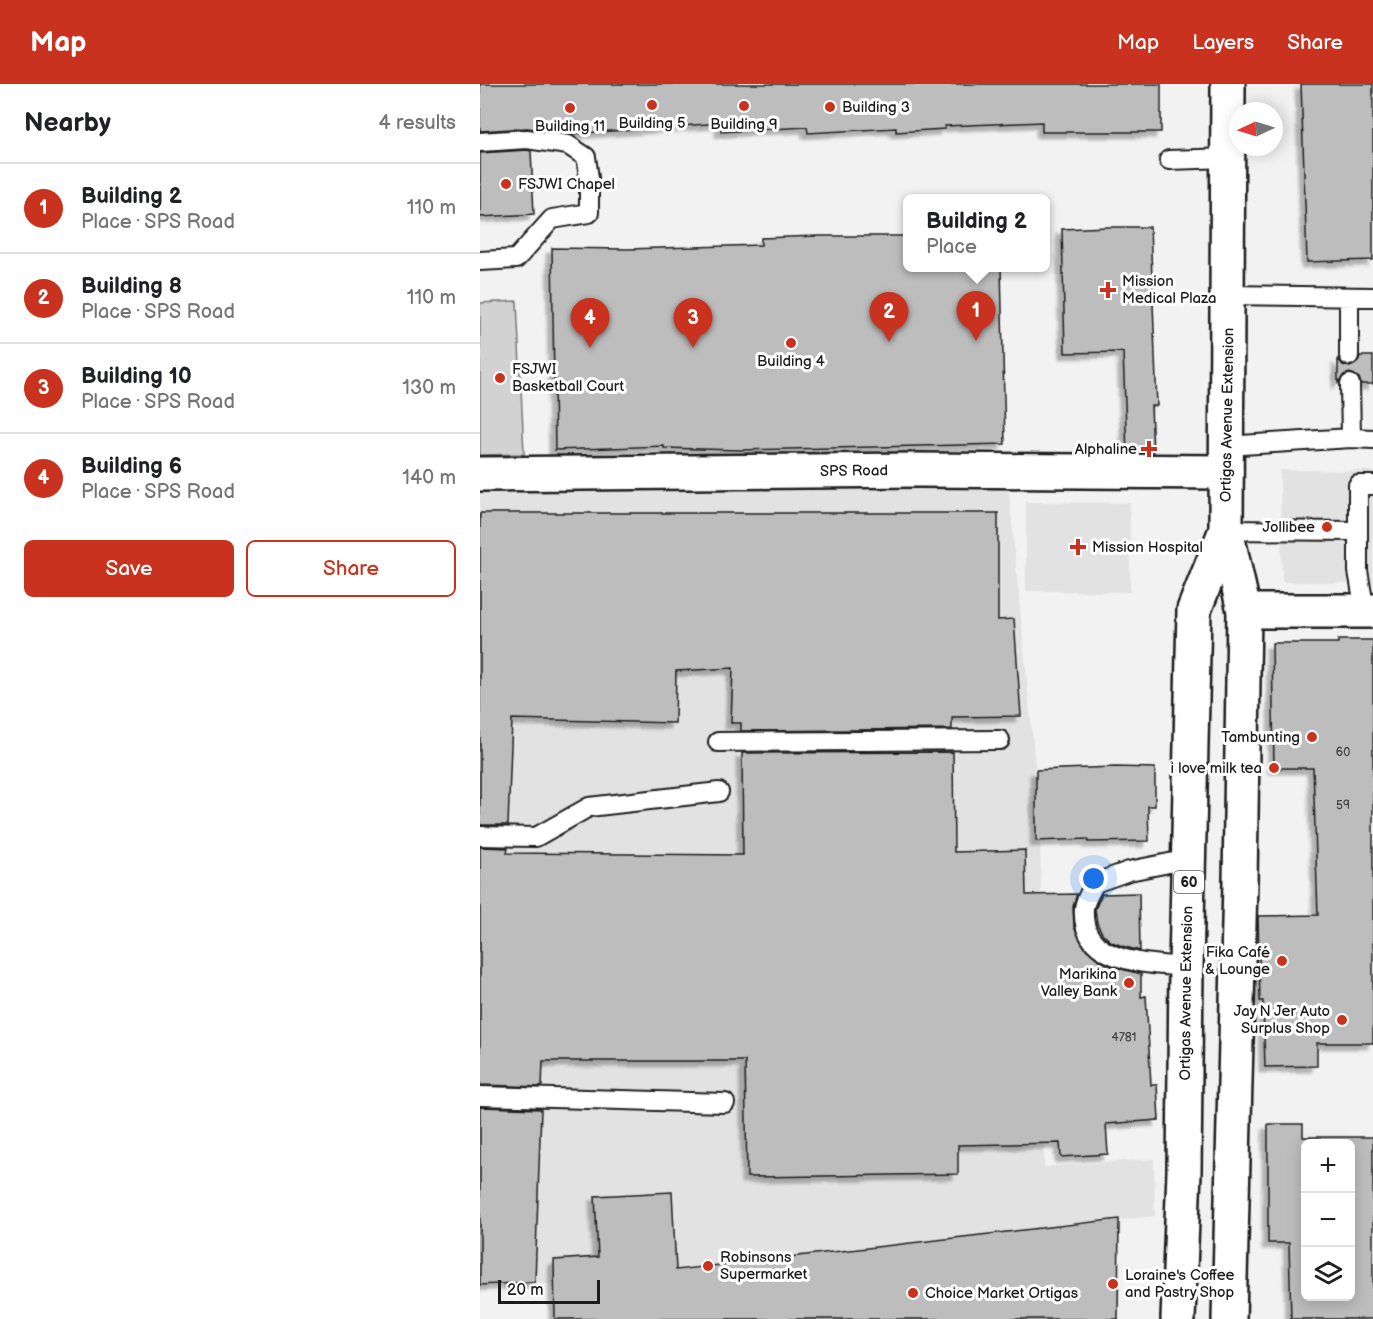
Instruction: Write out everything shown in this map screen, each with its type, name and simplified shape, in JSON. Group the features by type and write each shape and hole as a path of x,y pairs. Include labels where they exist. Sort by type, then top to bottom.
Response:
{"main road":[{"name":"Ortigas Avenue Extension","path":"1228,84 1226,530 1244,611 1240,883 1228,1319"},
{"name":"SPS Road","path":"480,474 918,470 1226,459"},
{"name":"Ortigas Avenue Extension","path":"1178,1319 1184,1172 1194,610 1226,530"},
{"path":"1244,611 1369,611"}],"lane":[{"path":"480,142 528,139 568,145 586,157 589,178 589,213 552,219 516,259 480,261"},
{"path":"1169,160 1228,158"},
{"path":"1228,295 1373,297"},
{"path":"1348,297 1349,356"},
{"path":"1350,384 1351,438"},
{"path":"1226,459 1351,438 1373,440"},
{"path":"1369,611 1358,531 1358,485 1373,485"},
{"path":"1226,530 1358,531"},
{"path":"718,742 1000,740"},
{"path":"480,836 536,837 589,807 719,792"},
{"path":"1186,967 1142,963 1105,954 1086,932 1084,907 1095,883 1129,871 1190,859"},
{"path":"480,1096 724,1103"}],"shaded area":[{"name":"FSJWI Basketball Court","path":"517,301 524,454 480,455 480,303"},
{"name":"Jollibee","path":"1280,470 1373,471 1373,583 1282,582"},
{"path":"480,482 1008,482 1040,817 1044,1167 1154,1159 1155,1216 708,1266 626,1279 547,1284 480,1274"},
{"name":"Mission Hospital","path":"1026,502 1130,503 1130,592 1026,591"}],"building":[{"path":"480,84 1161,84 1161,132 1042,132 1042,122 945,126 945,129 896,132 896,128 808,133 807,127 721,132 721,123 570,134 527,128 480,131"},
{"path":"1301,84 1373,84 1373,260 1307,262"},
{"name":"FSJWI Chapel","path":"531,151 534,214 480,217 480,153"},
{"name":"Mission Medical Plaza","path":"1150,227 1157,406 1151,406 1153,453 1127,453 1123,352 1065,353 1062,229"},
{"path":"903,236 903,272 1001,272 1005,444 739,450 664,448 664,446 555,450 552,248 627,249 761,245 761,238"},
{"path":"1360,356 1373,356 1373,384 1361,384 1359,378 1350,373 1344,375 1338,383 1338,359 1343,365 1350,367 1358,362"},
{"path":"480,513 998,513 998,620 1014,619 1021,716 952,717 952,729 741,731 741,723 731,723 733,668 676,671 675,723 512,719 508,825 480,825"},
{"path":"1338,640 1373,640 1373,1043 1317,1043 1317,1066 1265,1067 1263,1001 1260,1001 1258,916 1318,915 1313,768 1274,768 1272,643 1338,643"},
{"path":"953,752 954,852 1025,850 1026,895 1077,894 1073,906 1074,927 1085,948 1099,960 1114,967 1141,974 1141,997 1146,996 1151,1085 1157,1085 1159,1120 1106,1124 1108,1154 1061,1157 1060,1143 958,1145 958,1174 747,1177 745,1061 543,1061 542,1087 480,1085 480,847 508,848 507,853 743,855 742,753"},
{"path":"1155,768 1155,806 1148,806 1149,841 1088,842 1088,839 1036,841 1036,770"},
{"path":"1139,893 1140,951 1110,941 1102,933 1097,923 1095,909 1102,894"},
{"path":"480,1107 541,1109 535,1282 480,1285"},
{"path":"1268,1124 1303,1124 1303,1137 1373,1137 1373,1319 1291,1319 1289,1243 1268,1243"},
{"name":"Choice Market Ortigas","path":"672,1192 676,1270 1119,1219 1118,1319 555,1319 554,1260 598,1257 595,1196"}],"place":[{"name":"Building 5","path":"652,105"},
{"name":"Building 9","path":"744,106"},
{"name":"Building 3","path":"830,107"},
{"name":"Building 11","path":"570,108"},
{"name":"FSJWI Chapel","path":"506,184"},
{"name":"Mission Medical Plaza","path":"1108,290"},
{"name":"Building 2","path":"976,341"},
{"name":"Building 8","path":"889,342"},
{"name":"Building 4","path":"791,343"},
{"name":"Building 6","path":"590,348"},
{"name":"Building 10","path":"693,348"},
{"name":"FSJWI Basketball Court","path":"500,378"},
{"name":"Alphaline","path":"1149,449"},
{"name":"Jollibee","path":"1327,527"},
{"name":"Mission Hospital","path":"1078,547"},
{"name":"Tambunting","path":"1312,737"},
{"name":"i love milk tea","path":"1274,768"},
{"name":"Fika Café & Lounge","path":"1282,961"},
{"name":"Marikina Valley Bank","path":"1129,983"},
{"name":"Jay N Jer Auto Surplus Shop","path":"1342,1020"},
{"name":"Robinsons Supermarket","path":"708,1266"},
{"name":"Loraine's Coffee and Pastry Shop","path":"1113,1284"},
{"name":"Choice Market Ortigas","path":"913,1293"}]}
